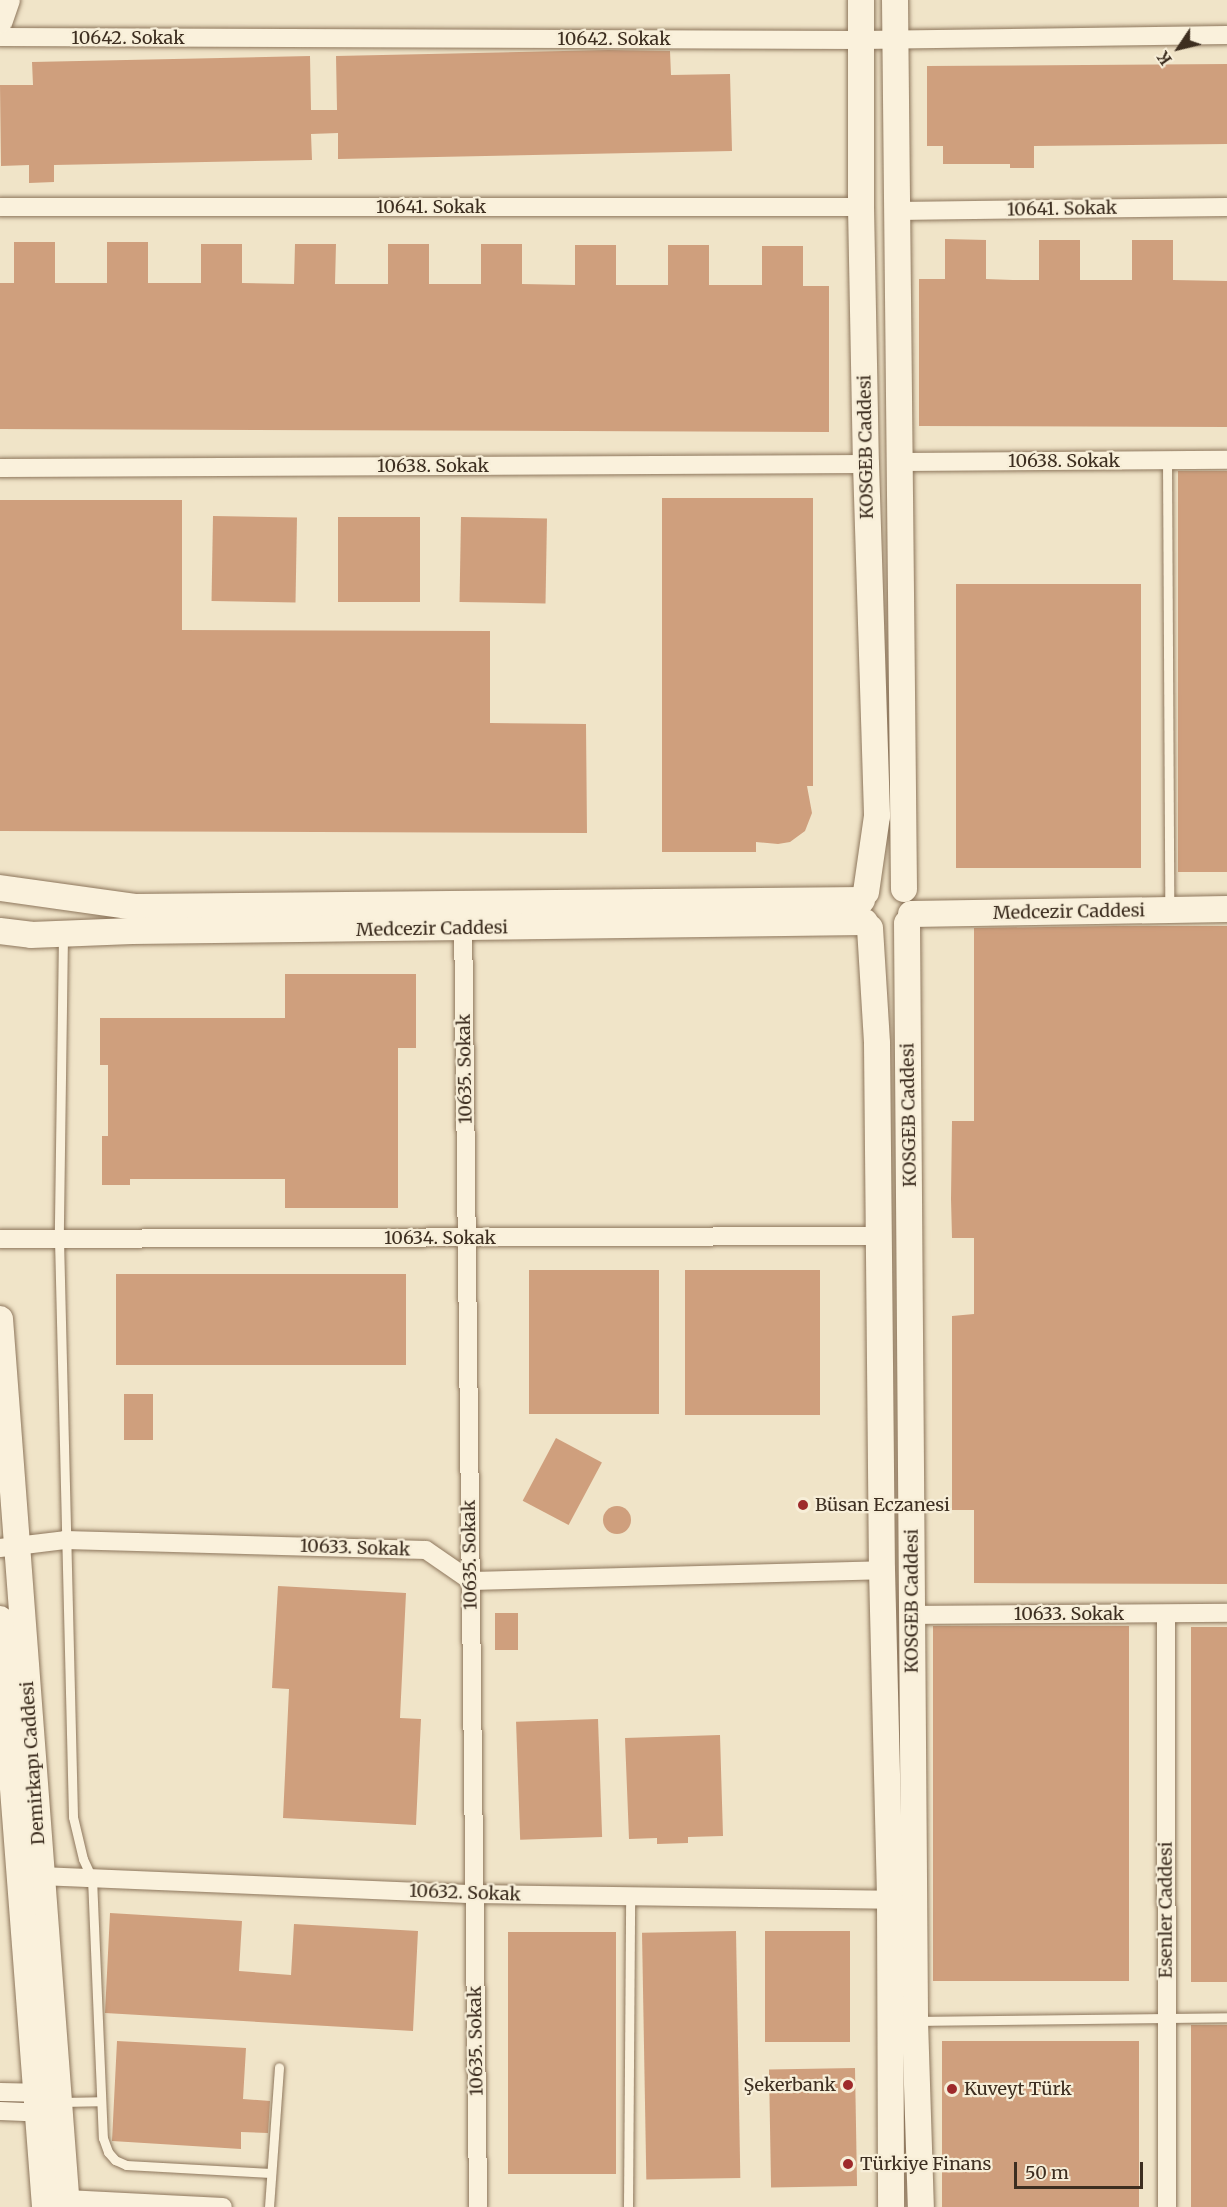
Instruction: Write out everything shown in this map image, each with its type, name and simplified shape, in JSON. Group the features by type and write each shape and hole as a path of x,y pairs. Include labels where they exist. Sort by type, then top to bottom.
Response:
{"main road":[{"path":"0,20 7,0"},
{"name":"KOSGEB Caddesi","path":"861,0 861,207 866,464 877,816 866,911 877,1044 882,1570 890,1900 891,2207"},
{"name":"KOSGEB Caddesi","path":"895,0 904,889"},
{"path":"880,883 897,884 904,889 911,901 909,919 894,933 877,932 866,911 880,883"},
{"name":"Medcezir Caddesi","path":"0,888 135,907 463,916"},
{"name":"Medcezir Caddesi","path":"909,919 1227,909"},
{"name":"Medcezir Caddesi","path":"0,931 31,935 463,916 866,911"},
{"name":"KOSGEB Caddesi","path":"909,919 911,1615 915,2021 921,2207"},
{"name":"Demirkapı Caddesi","path":"0,1318 8,1547 40,1876 50,2103"},
{"name":"Demirkapı Caddesi","path":"0,1619 59,2204"}],"street":[{"name":"10642. Sokak","path":"0,38 895,40 1227,35"},
{"name":"10641. Sokak","path":"0,207 861,207"},
{"name":"10641. Sokak","path":"896,211 1227,207"},
{"name":"10638. Sokak","path":"901,462 1227,460"},
{"name":"10638. Sokak","path":"0,468 866,464"},
{"name":"10635. Sokak","path":"463,916 478,2207"},
{"name":"10634. Sokak","path":"0,1239 879,1236"},
{"name":"10633. Sokak","path":"8,1547 65,1540 426,1550 471,1581"},
{"path":"471,1581 882,1570"},
{"name":"10633. Sokak","path":"911,1615 1227,1613"},
{"name":"Esenler Caddesi","path":"1166,1614 1167,2207"},
{"name":"10632. Sokak","path":"40,1876 474,1894 890,1900"},
{"path":"0,2091 50,2103"},
{"path":"0,2111 50,2103"},
{"path":"59,2204 223,2207"}],"lane":[{"path":"1167,460 1169,910"},
{"path":"63,933 59,1239 73,1817 82,1859 92,1878 102,2138 108,2152 115,2160 126,2165 272,2173"},
{"path":"628,2207 630,1896"},
{"path":"915,2021 1227,2017"},
{"path":"269,2207 279,2067"},
{"path":"50,2103 100,2101"}],"building":[{"path":"608,50 670,51 671,75 730,74 732,151 338,159 338,133 311,134 312,160 54,165 54,182 29,183 29,165 1,166 0,85 33,85 32,62 310,56 311,110 337,110 336,56"},
{"path":"1227,64 1227,144 1034,146 1034,168 1010,168 1010,164 943,164 943,146 927,146 927,66"},
{"path":"945,239 986,240 986,279 1013,280 1039,280 1039,240 1080,240 1080,280 1132,280 1132,240 1173,240 1173,280 1227,281 1227,427 919,426 919,279 945,279"},
{"path":"14,242 55,242 55,283 107,283 107,242 148,242 148,283 201,283 201,244 242,244 242,283 294,284 295,244 336,244 335,284 388,284 388,244 429,244 429,284 481,284 481,244 522,244 522,284 575,285 575,245 616,245 616,285 668,285 668,245 709,245 709,285 762,285 762,246 803,246 803,286 829,286 829,432 0,429 0,283 14,283"},
{"path":"1178,471 1227,471 1227,872 1178,872"},
{"path":"662,498 813,498 813,786 807,786 812,813 805,831 790,842 778,844 756,842 756,852 662,852"},
{"path":"0,500 182,500 182,630 490,631 490,723 586,724 587,833 0,831"},
{"path":"213,516 297,517 296,602 212,601"},
{"path":"338,517 420,517 420,602 338,602"},
{"path":"461,517 547,519 546,603 460,602"},
{"path":"956,584 1141,584 1141,868 956,868"},
{"path":"1227,926 1227,1584 974,1583 974,1510 952,1510 952,1316 974,1314 974,1238 952,1238 951,1199 952,1121 974,1121 974,928"},
{"path":"285,974 416,974 416,1048 398,1048 398,1208 285,1208 285,1179 130,1179 130,1185 102,1185 102,1136 108,1136 108,1065 100,1065 100,1018 285,1018"},
{"path":"529,1270 659,1270 659,1414 529,1414"},
{"path":"685,1270 820,1270 820,1415 685,1415"},
{"path":"116,1274 406,1274 406,1365 116,1365"},
{"path":"124,1394 153,1394 153,1440 124,1440"},
{"path":"556,1438 602,1462 569,1525 523,1501"},
{"path":"617,1506 627,1510 631,1520 627,1530 617,1534 607,1530 603,1520 607,1510"},
{"path":"278,1586 406,1593 400,1718 421,1719 416,1825 283,1818 289,1689 272,1688"},
{"path":"495,1613 518,1613 518,1650 495,1650"},
{"path":"933,1626 1129,1626 1129,1981 933,1981"},
{"path":"1191,1627 1227,1627 1227,1982 1191,1982"},
{"path":"598,1719 602,1837 520,1840 516,1722"},
{"path":"720,1735 723,1836 688,1837 688,1843 657,1844 657,1838 629,1839 625,1738"},
{"path":"110,1913 242,1921 239,1971 291,1975 294,1924 418,1931 413,2031 105,2013"},
{"path":"736,1931 740,2178 646,2180 642,1933"},
{"path":"765,1931 850,1931 850,2042 765,2042"},
{"path":"508,1932 616,1932 616,2174 508,2174"},
{"path":"1191,2025 1227,2025 1227,2207 1191,2207"},
{"path":"117,2041 246,2048 243,2099 270,2101 268,2133 241,2132 241,2149 112,2141"},
{"path":"942,2041 1139,2041 1139,2207 942,2207"},
{"path":"855,2068 857,2186 771,2187 769,2070"}],"place":[{"name":"Büsan Eczanesi","path":"803,1505"},
{"name":"Şekerbank","path":"848,2085"},
{"name":"Kuveyt Türk","path":"952,2089"},
{"name":"Türkiye Finans","path":"848,2164"}]}
